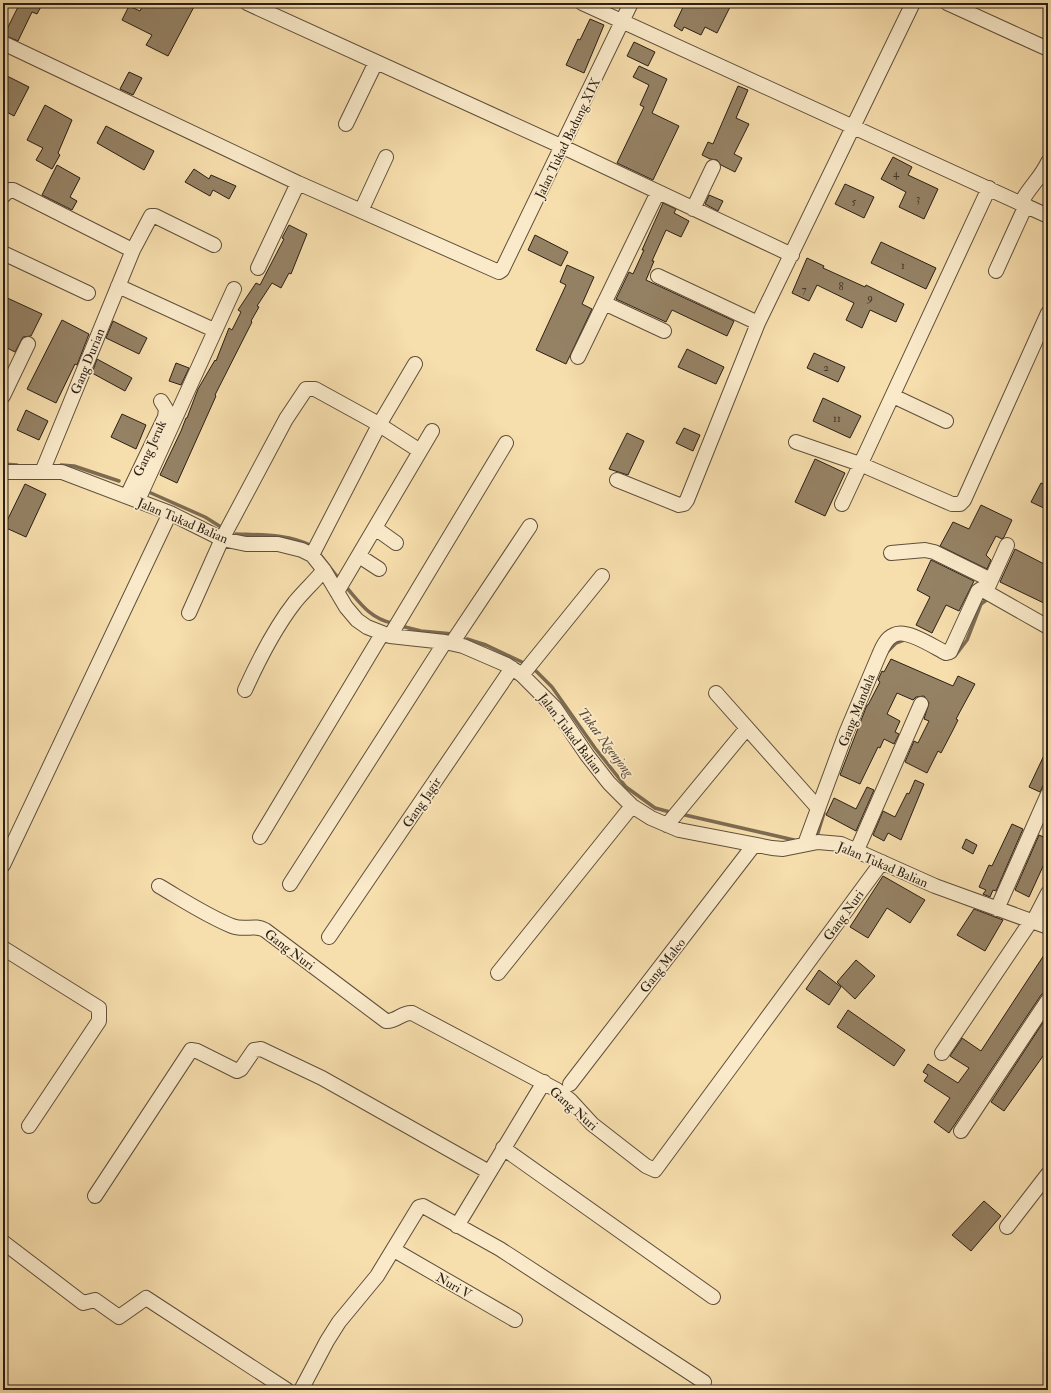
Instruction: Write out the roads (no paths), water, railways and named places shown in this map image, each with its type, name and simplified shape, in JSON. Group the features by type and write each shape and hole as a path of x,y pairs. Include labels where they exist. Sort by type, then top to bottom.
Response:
{"street":[{"path":"247,3 563,147 792,255"},
{"path":"582,3 1048,216"},
{"name":"Jalan Tukad Badung XIX","path":"361,211 500,272 563,147 631,3"},
{"path":"617,480 680,504 686,502 758,323 913,3"},
{"path":"946,3 1048,49"},
{"path":"3,44 361,211 386,157"},
{"path":"346,124 376,62"},
{"path":"996,271 1023,204 1025,195 1043,174 1048,162"},
{"path":"693,209 713,167"},
{"path":"258,268 298,182"},
{"path":"842,504 989,188"},
{"path":"5,191 130,248"},
{"path":"578,357 658,192"},
{"name":"Gang Durian","path":"42,472 118,286 130,248 153,215 214,245"},
{"path":"3,253 88,293"},
{"path":"658,276 758,323"},
{"path":"118,286 214,330"},
{"path":"133,498 234,289"},
{"path":"604,303 664,331"},
{"path":"796,442 860,464 952,504 956,505 962,502 1048,313"},
{"path":"3,396 28,344"},
{"path":"312,555 379,425 415,364"},
{"path":"189,613 222,539 286,419 306,389 315,389 379,425 420,451"},
{"path":"892,396 946,421"},
{"name":"Gang Jeruk","path":"133,498 165,417 166,409 161,401"},
{"path":"337,592 432,431"},
{"path":"260,837 506,443"},
{"name":"Jalan Tukad Balian","path":"3,472 62,472 170,513 222,539 246,544 278,544 302,550 312,555 324,570 346,607 357,620 386,635 449,643 514,669 555,708 599,771 632,806 651,818 667,825 699,834 783,849 805,844 831,842 857,850 935,886 1048,927"},
{"path":"3,865 170,513"},
{"path":"290,884 449,643 530,526"},
{"path":"375,528 396,543"},
{"path":"989,585 1008,546"},
{"path":"891,553 925,550 934,552 989,585 1048,627"},
{"path":"359,556 379,569"},
{"path":"245,690 261,655 275,630 295,602 324,570"},
{"path":"514,669 602,576"},
{"name":"Gang Mandala","path":"805,844 846,733 879,655 887,641 893,635 900,632 908,634 946,653 950,652 978,591 989,585"},
{"name":"Gang Jagir","path":"405,814 514,669"},
{"name":"Gang Jagir","path":"329,937 514,669"},
{"path":"716,693 818,808"},
{"path":"857,850 921,704"},
{"path":"667,825 747,728"},
{"path":"997,909 1048,794"},
{"path":"498,973 632,806"},
{"name":"Gang Maleo","path":"570,1084 754,845"},
{"name":"Gang Nuri","path":"159,886 198,909 233,927 257,926 265,930 386,1021 391,1021 407,1013 412,1013 544,1082 570,1100 592,1124 619,1145 651,1169 656,1169 882,862"},
{"path":"942,1054 1032,921 1048,893"},
{"path":"3,948 100,1008 99,1021 29,1126"},
{"path":"961,1131 1048,1000"},
{"path":"95,1196 191,1050 197,1050 237,1071 241,1069 254,1050 261,1050 322,1078 489,1172"},
{"path":"457,1226 544,1082"},
{"path":"503,1148 713,1297"},
{"path":"1007,1227 1048,1174"},
{"path":"301,1390 327,1341 339,1322 377,1276 419,1207 423,1206 500,1249 704,1382"},
{"path":"3,1242 83,1303 95,1300 119,1318 146,1298 287,1390"},
{"name":"Nuri V","path":"394,1250 515,1320"}],"waterway":[{"name":"Tukat Ngenjong","path":"3,464 17,465"},
{"name":"Tukat Ngenjong","path":"61,465 74,466 119,481"},
{"name":"Tukat Ngenjong","path":"151,493 205,517 221,527"},
{"name":"Tukat Ngenjong","path":"236,534 285,537 312,546"},
{"name":"Tukat Ngenjong","path":"318,552 339,579"},
{"name":"Tukat Ngenjong","path":"347,588 366,610 378,618 392,623"},
{"path":"955,656 967,640 981,604 989,598"},
{"name":"Tukat Ngenjong","path":"401,626 421,631 453,634"},
{"name":"Tukat Ngenjong","path":"467,639 486,645 524,663"},
{"path":"888,651 896,643 904,640"},
{"name":"Tukat Ngenjong","path":"536,671 552,687 595,748 626,787 655,808 670,812"},
{"path":"813,837 817,836 824,813"},
{"name":"Tukat Ngenjong","path":"685,815 794,840"}]}
